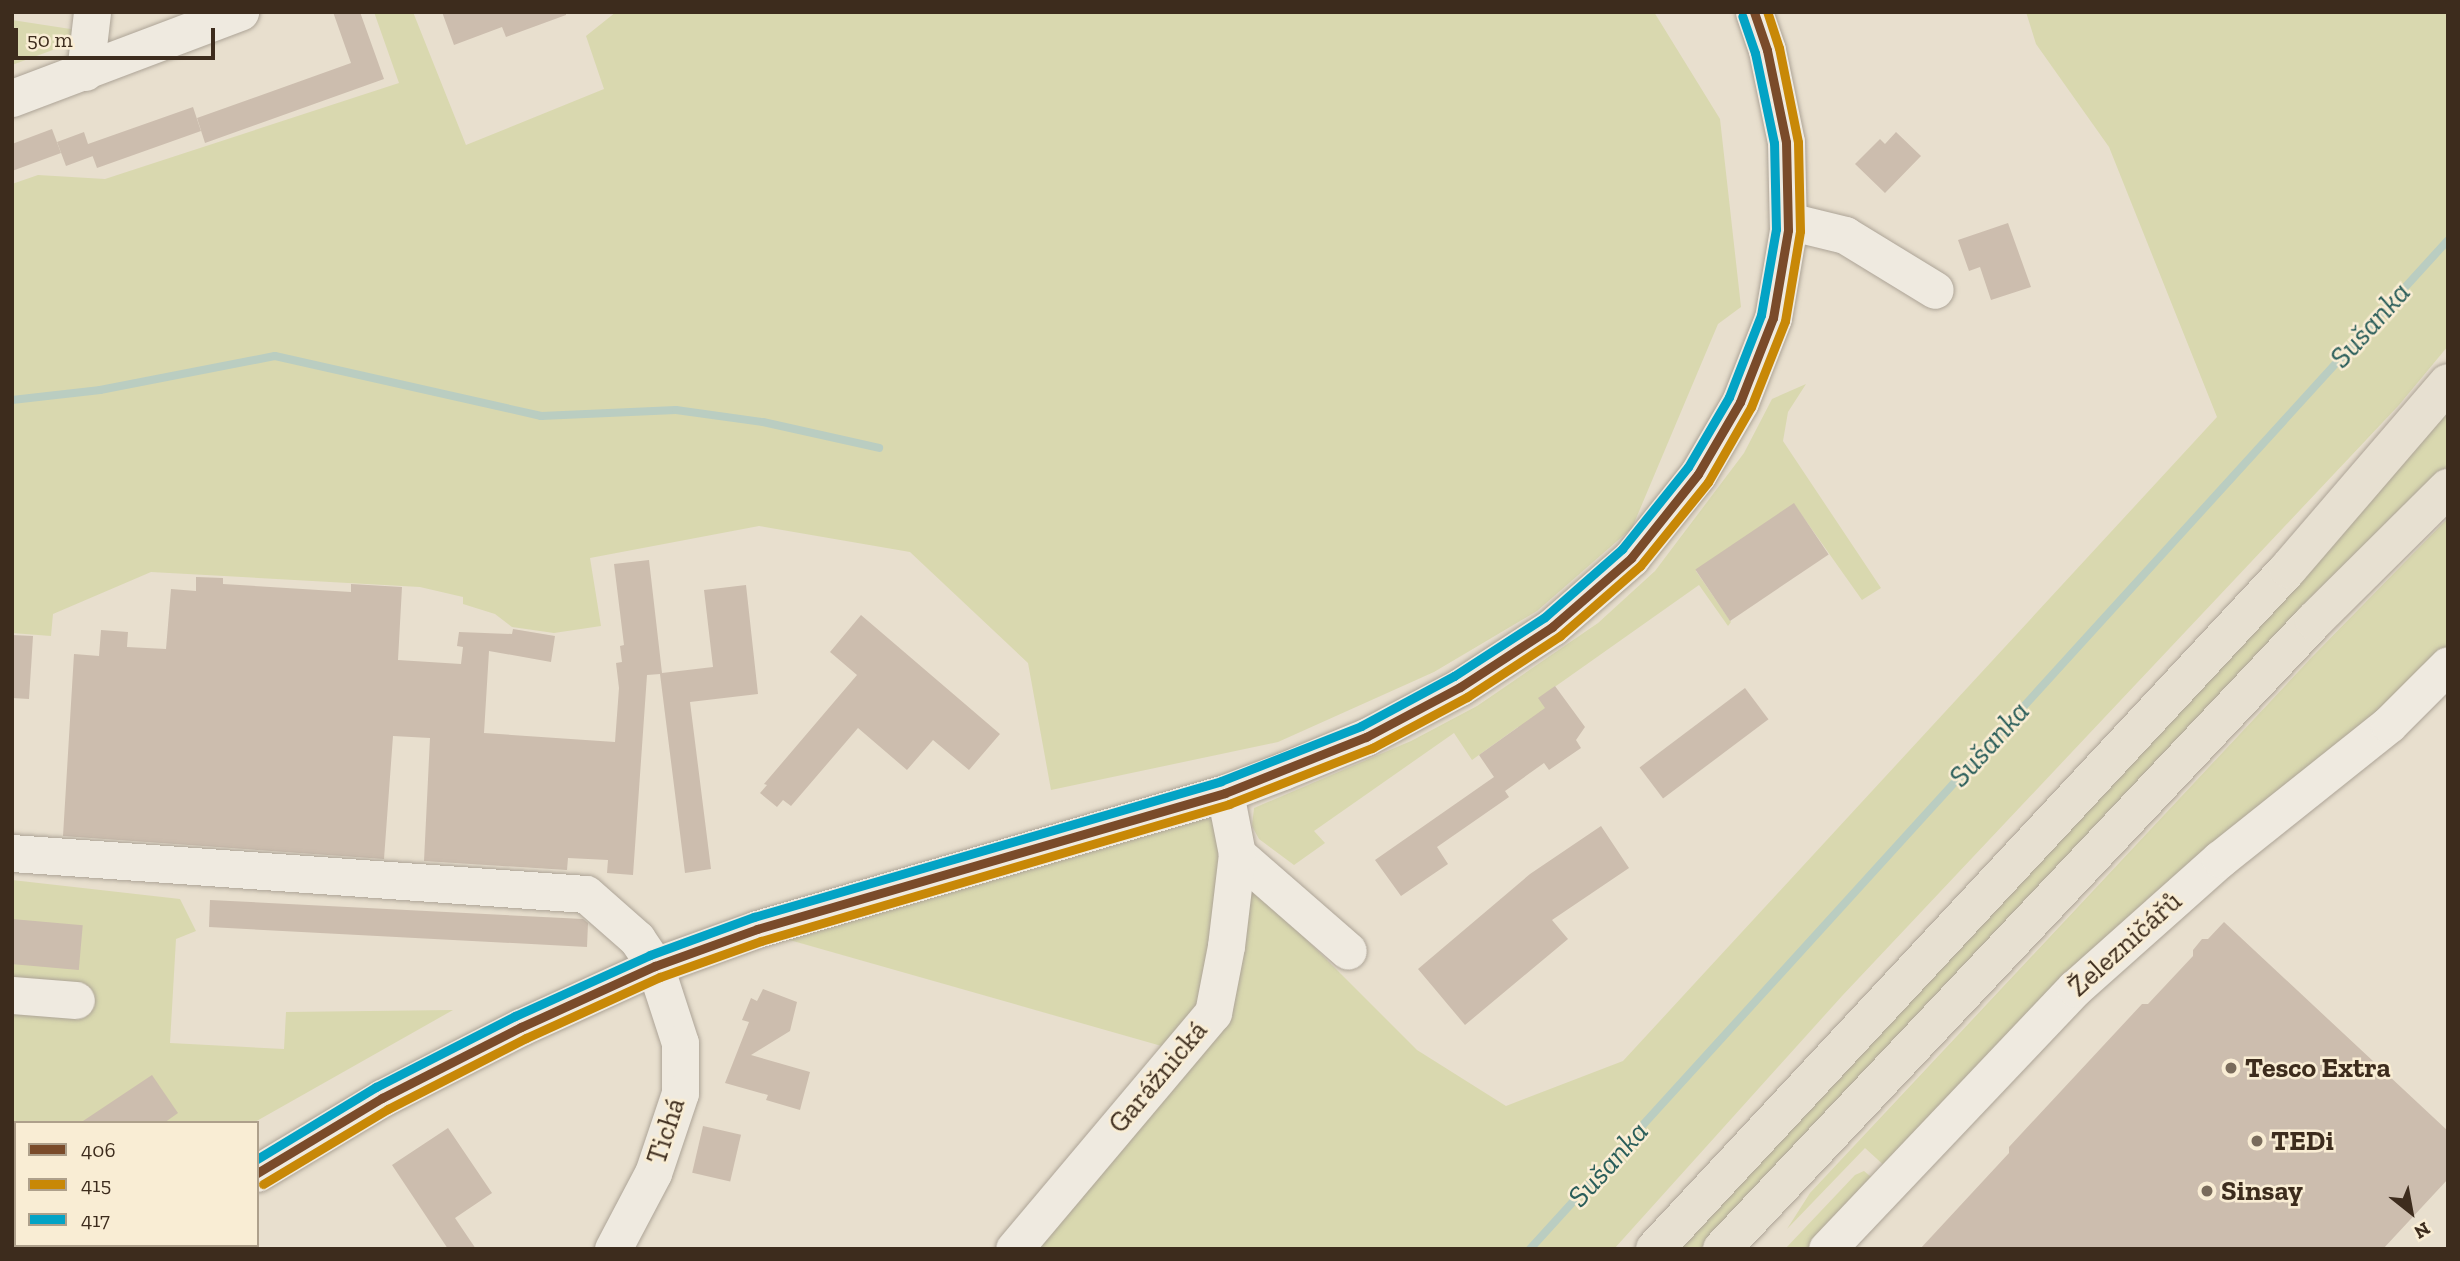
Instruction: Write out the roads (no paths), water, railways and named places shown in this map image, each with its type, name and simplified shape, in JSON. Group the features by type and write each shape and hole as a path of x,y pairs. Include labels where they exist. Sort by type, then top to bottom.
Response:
{"main road":[{"path":"1655,1249 2288,569 2448,383"},
{"path":"1722,1249 2314,621 2448,488"}],"street":[{"path":"85,72 92,12"},
{"path":"12,98 240,12"},
{"path":"259,1172 382,1098 522,1027 655,966 757,929 1225,793 1366,737 1460,687 1552,627 1631,558 1698,474 1740,402 1773,318 1788,221 1786,142 1768,50 1754,12"},
{"path":"1788,221 1845,234 1935,290"},
{"name":"Železničářů","path":"1827,1249 2075,988 2220,859 2389,724 2448,664"},
{"name":"Garážnická","path":"1014,1249 1213,1013 1226,946 1237,854 1225,793"},
{"name":"Tichá","path":"12,853 586,894 637,939 655,966 680,1043 680,1093 653,1173 613,1249"},
{"path":"1237,854 1348,951"},
{"path":"12,995 76,1000"}],"waterway":[{"name":"Sušanka","path":"1530,1249 2448,240"},
{"path":"12,400 100,390 275,356 541,416 676,410 763,422 879,448"}],"place":[{"name":"Tesco Extra","path":"2231,1068"},
{"name":"TEDi","path":"2257,1141"},
{"name":"Sinsay","path":"2207,1191"}]}
